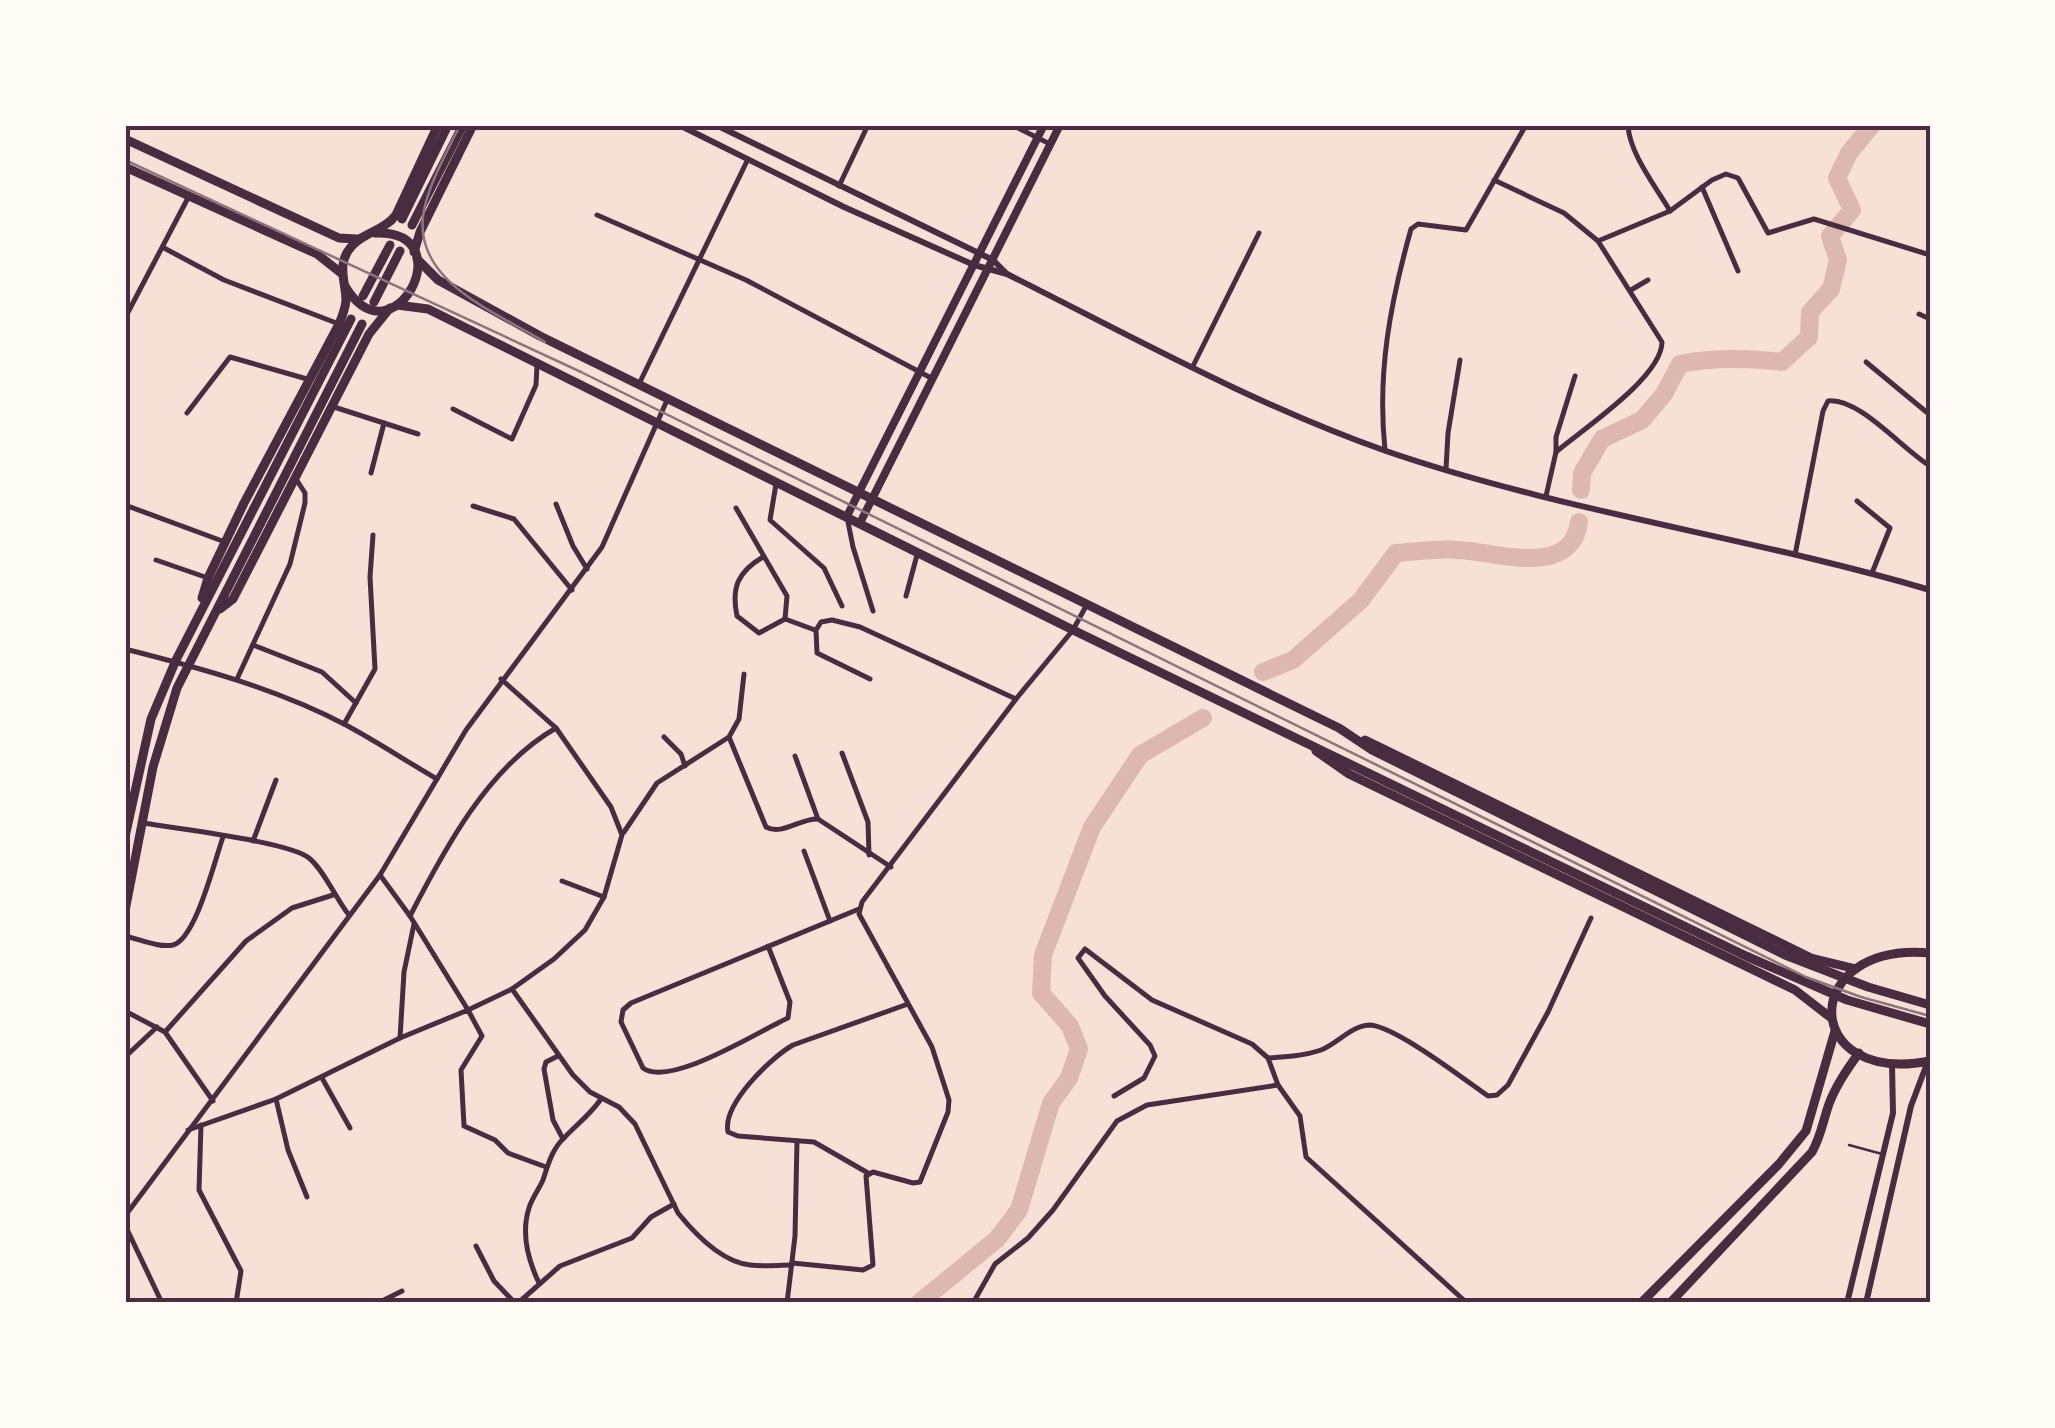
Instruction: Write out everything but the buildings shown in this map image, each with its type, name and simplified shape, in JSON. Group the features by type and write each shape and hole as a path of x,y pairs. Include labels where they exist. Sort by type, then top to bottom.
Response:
{"main road":[{"path":"201,606 208,578 339,324 346,302 346,253 360,239 388,226 396,215 438,125"},
{"path":"402,219 448,125"},
{"path":"412,225 463,125"},
{"path":"218,611 233,599 369,334 416,286 415,256 420,232 473,125"},
{"path":"848,521 1044,125"},
{"path":"860,523 1060,125"},
{"path":"125,140 339,238 360,239"},
{"path":"125,166 316,254 343,278 352,297 363,305 428,308 848,521 860,523 1746,956 1848,1000 1930,1024"},
{"path":"372,234 399,238 438,280 638,384 1811,958 1851,971"},
{"path":"363,296 390,245"},
{"path":"374,302 400,251"},
{"path":"125,838 151,720 176,660 350,319"},
{"path":"125,911 164,722 282,477 362,324"},
{"path":"1356,737 1372,750 1785,956 1930,1005"},
{"path":"1307,742 1349,774 1794,990 1830,1012"},
{"path":"1641,1303 1806,1131 1835,1032 1830,1012 1832,998 1851,971 1889,955 1930,953"},
{"path":"1835,1032 1859,1053 1892,1064 1929,1061"},
{"path":"1670,1303 1812,1152 1828,1106 1859,1053"},
{"path":"1650,1294 1660,1303"}],"street":[{"path":"678,125 974,266 1007,274 1328,429 1446,469 1546,496 1930,590"},
{"path":"716,125 994,260 1007,274"},
{"path":"839,186 868,125"},
{"path":"1012,125 1050,144"},
{"path":"1385,450 1382,358 1411,229 1418,224 1466,230 1526,125"},
{"path":"1628,125 1628,134 1646,172 1670,211"},
{"path":"638,384 748,160"},
{"path":"780,175 786,160"},
{"path":"1598,242 1670,211 1720,176 1734,174 1768,233 1808,220 1826,221 1930,255"},
{"path":"1494,180 1564,212 1598,242 1662,342 1661,355 1628,392 1556,452"},
{"path":"1702,187 1738,272"},
{"path":"125,318 189,196"},
{"path":"597,215 700,258 933,379"},
{"path":"1193,366 1259,233"},
{"path":"164,248 224,280 339,324"},
{"path":"1631,290 1648,280"},
{"path":"1919,314 1930,319"},
{"path":"186,413 230,357 310,380"},
{"path":"1446,469 1460,360"},
{"path":"1866,362 1930,416"},
{"path":"453,409 512,439 536,385 537,365"},
{"path":"1546,496 1558,428 1575,376"},
{"path":"125,1216 380,875 502,679 587,569 607,538 668,398"},
{"path":"1794,556 1822,411 1828,402 1837,400 1864,413 1930,466"},
{"path":"331,406 418,434"},
{"path":"372,473 384,423"},
{"path":"237,680 290,564 305,492 294,478"},
{"path":"776,482 770,520 824,568 842,606"},
{"path":"1857,501 1890,528 1870,575"},
{"path":"125,504 226,542"},
{"path":"556,504 587,569"},
{"path":"473,506 514,519 572,590"},
{"path":"736,508 787,596 785,619"},
{"path":"848,521 873,610"},
{"path":"344,724 375,668 370,577 373,535"},
{"path":"906,596 918,552"},
{"path":"763,556 737,580 736,616 759,633 785,619 816,630"},
{"path":"156,560 208,578"},
{"path":"768,946 790,1002 788,1018 700,1063 660,1073 649,1073 643,1068 621,1022 623,1010 631,1003 768,946 859,910 1016,699 1073,630 1086,606"},
{"path":"870,679 816,653 816,630 825,620 860,627 1016,699"},
{"path":"253,645 322,672 356,703"},
{"path":"125,649 176,660 237,680 344,724 437,779"},
{"path":"186,1132 276,1100 400,1038 512,989 554,960 585,930 604,898 622,834 651,789 730,737 739,718 744,674"},
{"path":"502,679 556,728 611,807 622,834"},
{"path":"410,916 435,868 488,790 534,741 556,728"},
{"path":"664,737 681,754 685,766"},
{"path":"730,737 766,828 777,831 806,819 818,819"},
{"path":"842,753 868,822 869,855"},
{"path":"795,756 818,819 891,867"},
{"path":"253,841 276,780"},
{"path":"143,823 253,841 304,854 313,861 349,915"},
{"path":"125,936 165,945 180,941 191,926 223,837"},
{"path":"804,850 830,921"},
{"path":"380,875 410,916 482,1038 461,1070 464,1126 496,1140 508,1153 546,1167"},
{"path":"562,881 604,898"},
{"path":"165,1032 246,941 292,908 315,904 333,895"},
{"path":"859,910 932,1046 950,1106 920,1182 868,1173 826,1146 738,1136 726,1129 740,1098 764,1066 793,1045 908,1004"},
{"path":"1268,1058 1320,1050 1354,1029 1369,1025 1384,1029 1436,1058 1488,1096 1497,1096 1508,1085 1548,1012 1591,918"},
{"path":"400,1038 404,972 414,924"},
{"path":"1114,1096 1144,1078 1155,1056 1078,958 1084,949 1152,1000 1252,1044 1268,1058 1278,1086 1300,1116 1306,1157 1467,1303"},
{"path":"512,989 572,1075 619,1107 636,1124 686,1223 732,1260 754,1266 792,1264 863,1270 874,1265 868,1173"},
{"path":"125,1011 165,1032 213,1101"},
{"path":"125,1057 157,1027"},
{"path":"558,1056 546,1062 544,1069 553,1120 563,1139"},
{"path":"1866,1303 1911,1106 1929,1061"},
{"path":"1847,1303 1893,1113 1892,1064"},
{"path":"322,1078 350,1128"},
{"path":"973,1303 995,1264 1028,1238 1053,1210 1117,1121 1146,1106 1278,1086"},
{"path":"539,1284 530,1266 526,1221 546,1167 563,1139 602,1098"},
{"path":"276,1100 288,1150 307,1197"},
{"path":"202,1125 199,1190 241,1271 236,1302"},
{"path":"787,1303 797,1141"},
{"path":"476,1246 489,1274 517,1303 566,1263 632,1238 651,1217 674,1204"},
{"path":"125,1225 162,1303"},
{"path":"1859,1252 1877,1256"},
{"path":"378,1303 402,1291"}],"lane":[{"path":"1849,1145 1882,1154"}],"waterway":[{"path":"1581,490 1582,473 1602,439 1642,420 1664,394 1680,364 1731,359 1782,362 1809,337 1810,312 1831,289 1838,260 1830,236 1852,210 1837,178 1849,153 1872,125"},
{"path":"1263,672 1293,660 1361,600 1396,553 1451,550 1511,557 1547,556 1562,551 1573,540 1579,522"},
{"path":"919,1303 997,1239 1019,1210 1051,1103 1069,1078 1079,1049 1070,1026 1041,993 1043,955 1092,827 1140,755 1203,718"}],"tram line":[{"path":"460,125 424,210 423,235 430,256 443,275 481,306 545,342"},
{"path":"125,160 581,372 1806,977 1930,1016"}]}
